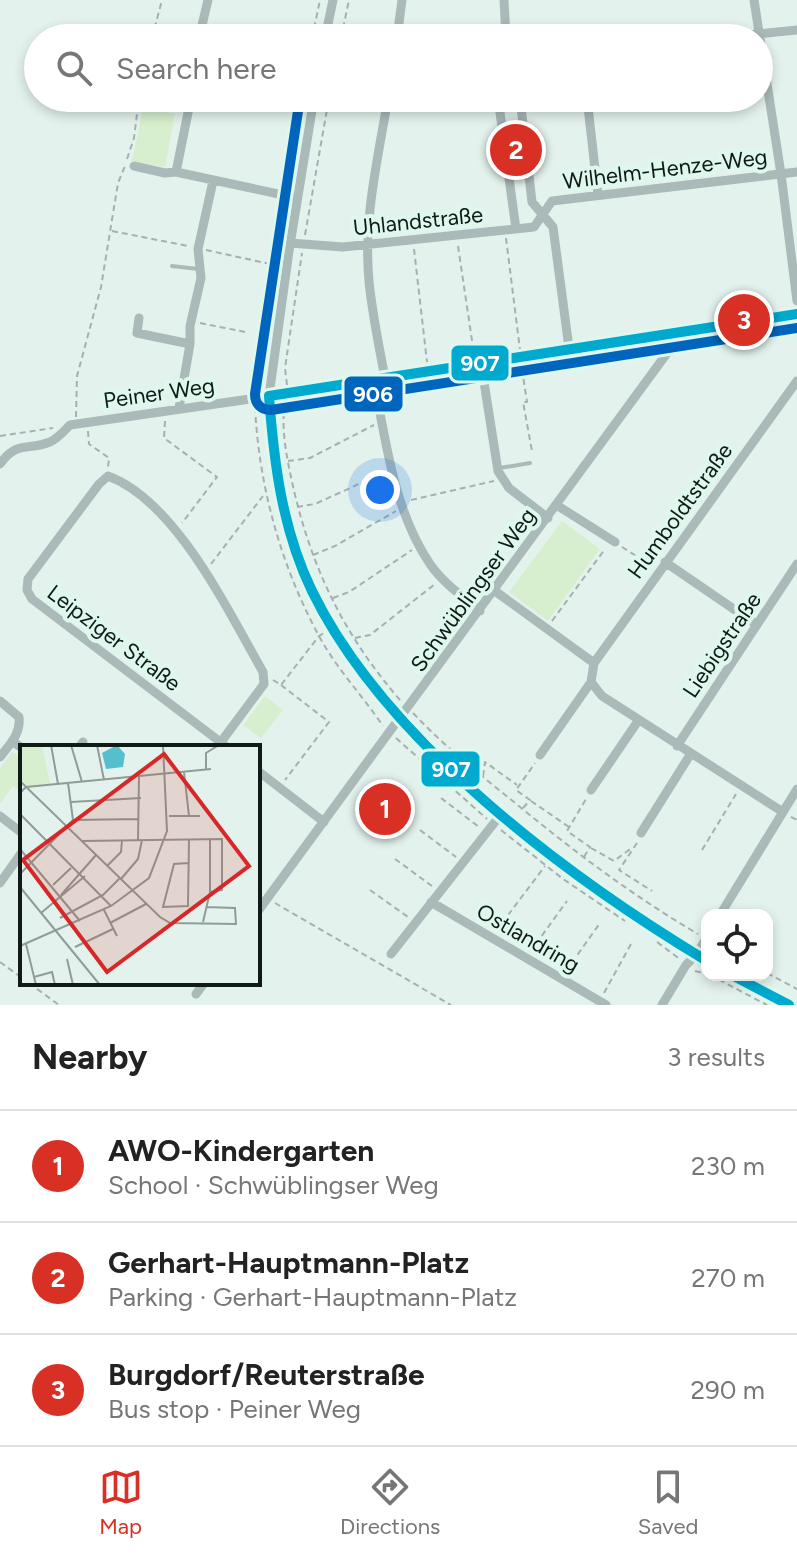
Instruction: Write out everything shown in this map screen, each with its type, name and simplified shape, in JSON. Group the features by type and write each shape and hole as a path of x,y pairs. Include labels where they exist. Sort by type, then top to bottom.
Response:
{"street":[{"path":"202,24 208,0"},
{"path":"328,24 333,0"},
{"path":"399,24 402,0"},
{"path":"504,0 505,24"},
{"path":"754,0 758,24"},
{"path":"773,32 797,30"},
{"path":"176,172 188,112"},
{"path":"312,112 269,396 272,445 283,511 304,573 331,629 364,677 437,757 593,885 701,958"},
{"path":"386,112 370,207 368,245 382,421 392,469 410,527 442,578 480,611"},
{"path":"499,112 510,230"},
{"path":"522,112 532,202 553,227 569,348"},
{"path":"589,112 598,195"},
{"path":"772,112 797,301"},
{"path":"134,166 297,198"},
{"name":"Wilhelm-Henze-Weg","path":"543,213 552,201 797,172"},
{"path":"179,408 191,321 201,278 198,249 213,181"},
{"name":"Uhlandstraße","path":"290,243 343,247 457,237 534,227 543,213"},
{"name":"Peiner Weg","path":"0,464 9,453 21,446 54,440 73,424 797,314"},
{"path":"139,318 137,333 190,344"},
{"name":"Schwüblingser Weg","path":"260,908 558,506 684,330"},
{"path":"478,363 498,468 509,488 548,518"},
{"name":"Humboldtstraße","path":"594,663 797,381"},
{"path":"108,476 117,479 157,510 176,531 206,572 263,672"},
{"name":"Leipziger Straße","path":"108,476 28,579 27,590 32,599 224,744 264,684 263,672"},
{"path":"558,506 613,541"},
{"name":"Liebigstraße","path":"677,746 797,564"},
{"path":"662,566 757,625"},
{"path":"495,591 594,663 591,682 540,755"},
{"path":"591,682 602,696 638,721 783,812"},
{"path":"0,701 19,717 19,731 0,757"},
{"path":"591,790 638,721"},
{"path":"12,741 20,747"},
{"path":"641,833 690,755"},
{"path":"260,772 324,822"},
{"path":"724,909 797,789"},
{"path":"391,954 502,813"},
{"path":"0,816 20,831"},
{"path":"0,883 20,855"},
{"name":"Ostlandring","path":"431,902 603,1003"},
{"path":"662,1005 701,946"},
{"path":"743,981 789,1005"},
{"path":"196,994 203,985"}],"lane":[{"path":"172,266 200,270"},
{"path":"498,468 530,463"}],"path":[{"path":"156,24 162,0"},
{"path":"315,24 320,0"},
{"path":"344,24 349,0"},
{"path":"0,436 73,424 77,376 101,287 118,183 134,138 137,112"},
{"path":"299,112 254,398 265,494 283,555 319,636 352,686 390,733"},
{"path":"327,112 285,368 284,417 297,507 330,599 379,675 449,749 583,858 701,935"},
{"path":"510,230 527,402 523,402 532,451"},
{"path":"457,237 478,363"},
{"path":"413,240 428,371"},
{"path":"191,321 245,332"},
{"path":"166,410 164,438 217,477 176,531"},
{"path":"288,461 310,458 382,421"},
{"path":"87,422 89,444 109,458 108,476"},
{"path":"297,507 315,504 392,469"},
{"path":"313,555 335,546 403,504 503,479"},
{"path":"206,572 265,494"},
{"path":"547,628 613,541 662,566"},
{"path":"330,599 349,592 420,545"},
{"path":"353,639 370,635 442,578"},
{"path":"281,685 319,636 331,629"},
{"path":"263,672 329,722 280,787"},
{"path":"540,755 516,790 569,827"},
{"path":"483,777 485,762 519,787"},
{"path":"702,850 741,786"},
{"path":"591,790 567,831 614,861 637,843 619,870 652,891"},
{"path":"441,798 486,833"},
{"path":"522,809 530,800"},
{"path":"420,830 463,862"},
{"path":"583,858 590,847"},
{"path":"395,859 440,892"},
{"path":"491,937 546,865"},
{"path":"630,890 637,881"},
{"path":"370,890 415,923"},
{"path":"267,898 451,1005"},
{"path":"525,958 567,901"},
{"path":"561,979 600,923"},
{"path":"603,1003 631,944"},
{"path":"0,962 20,977"},
{"path":"773,976 797,989"},
{"path":"721,981 767,1005"},
{"path":"33,985 59,1005"}],"green space":[{"path":"142,112 175,114 165,167 132,161"},
{"path":"562,521 600,549 548,621 509,592"},
{"path":"265,696 283,710 261,738 243,725"},
{"path":"12,752 20,758 20,791 13,786 0,804 0,768"}],"transit line":[{"name":"906","path":"298,112 255,394 257,403 264,409 797,328"},
{"name":"907","path":"701,957 539,846 432,752 385,700 344,646 302,568 281,495 269,396 797,314"},
{"name":"907","path":"743,981 789,1005"}],"place":[{"name":"Gerhart-Hauptmann-Platz","path":"516,150"},
{"name":"Burgdorf/Reuterstraße","path":"744,320"},
{"name":"AWO-Kindergarten","path":"385,809"}]}
